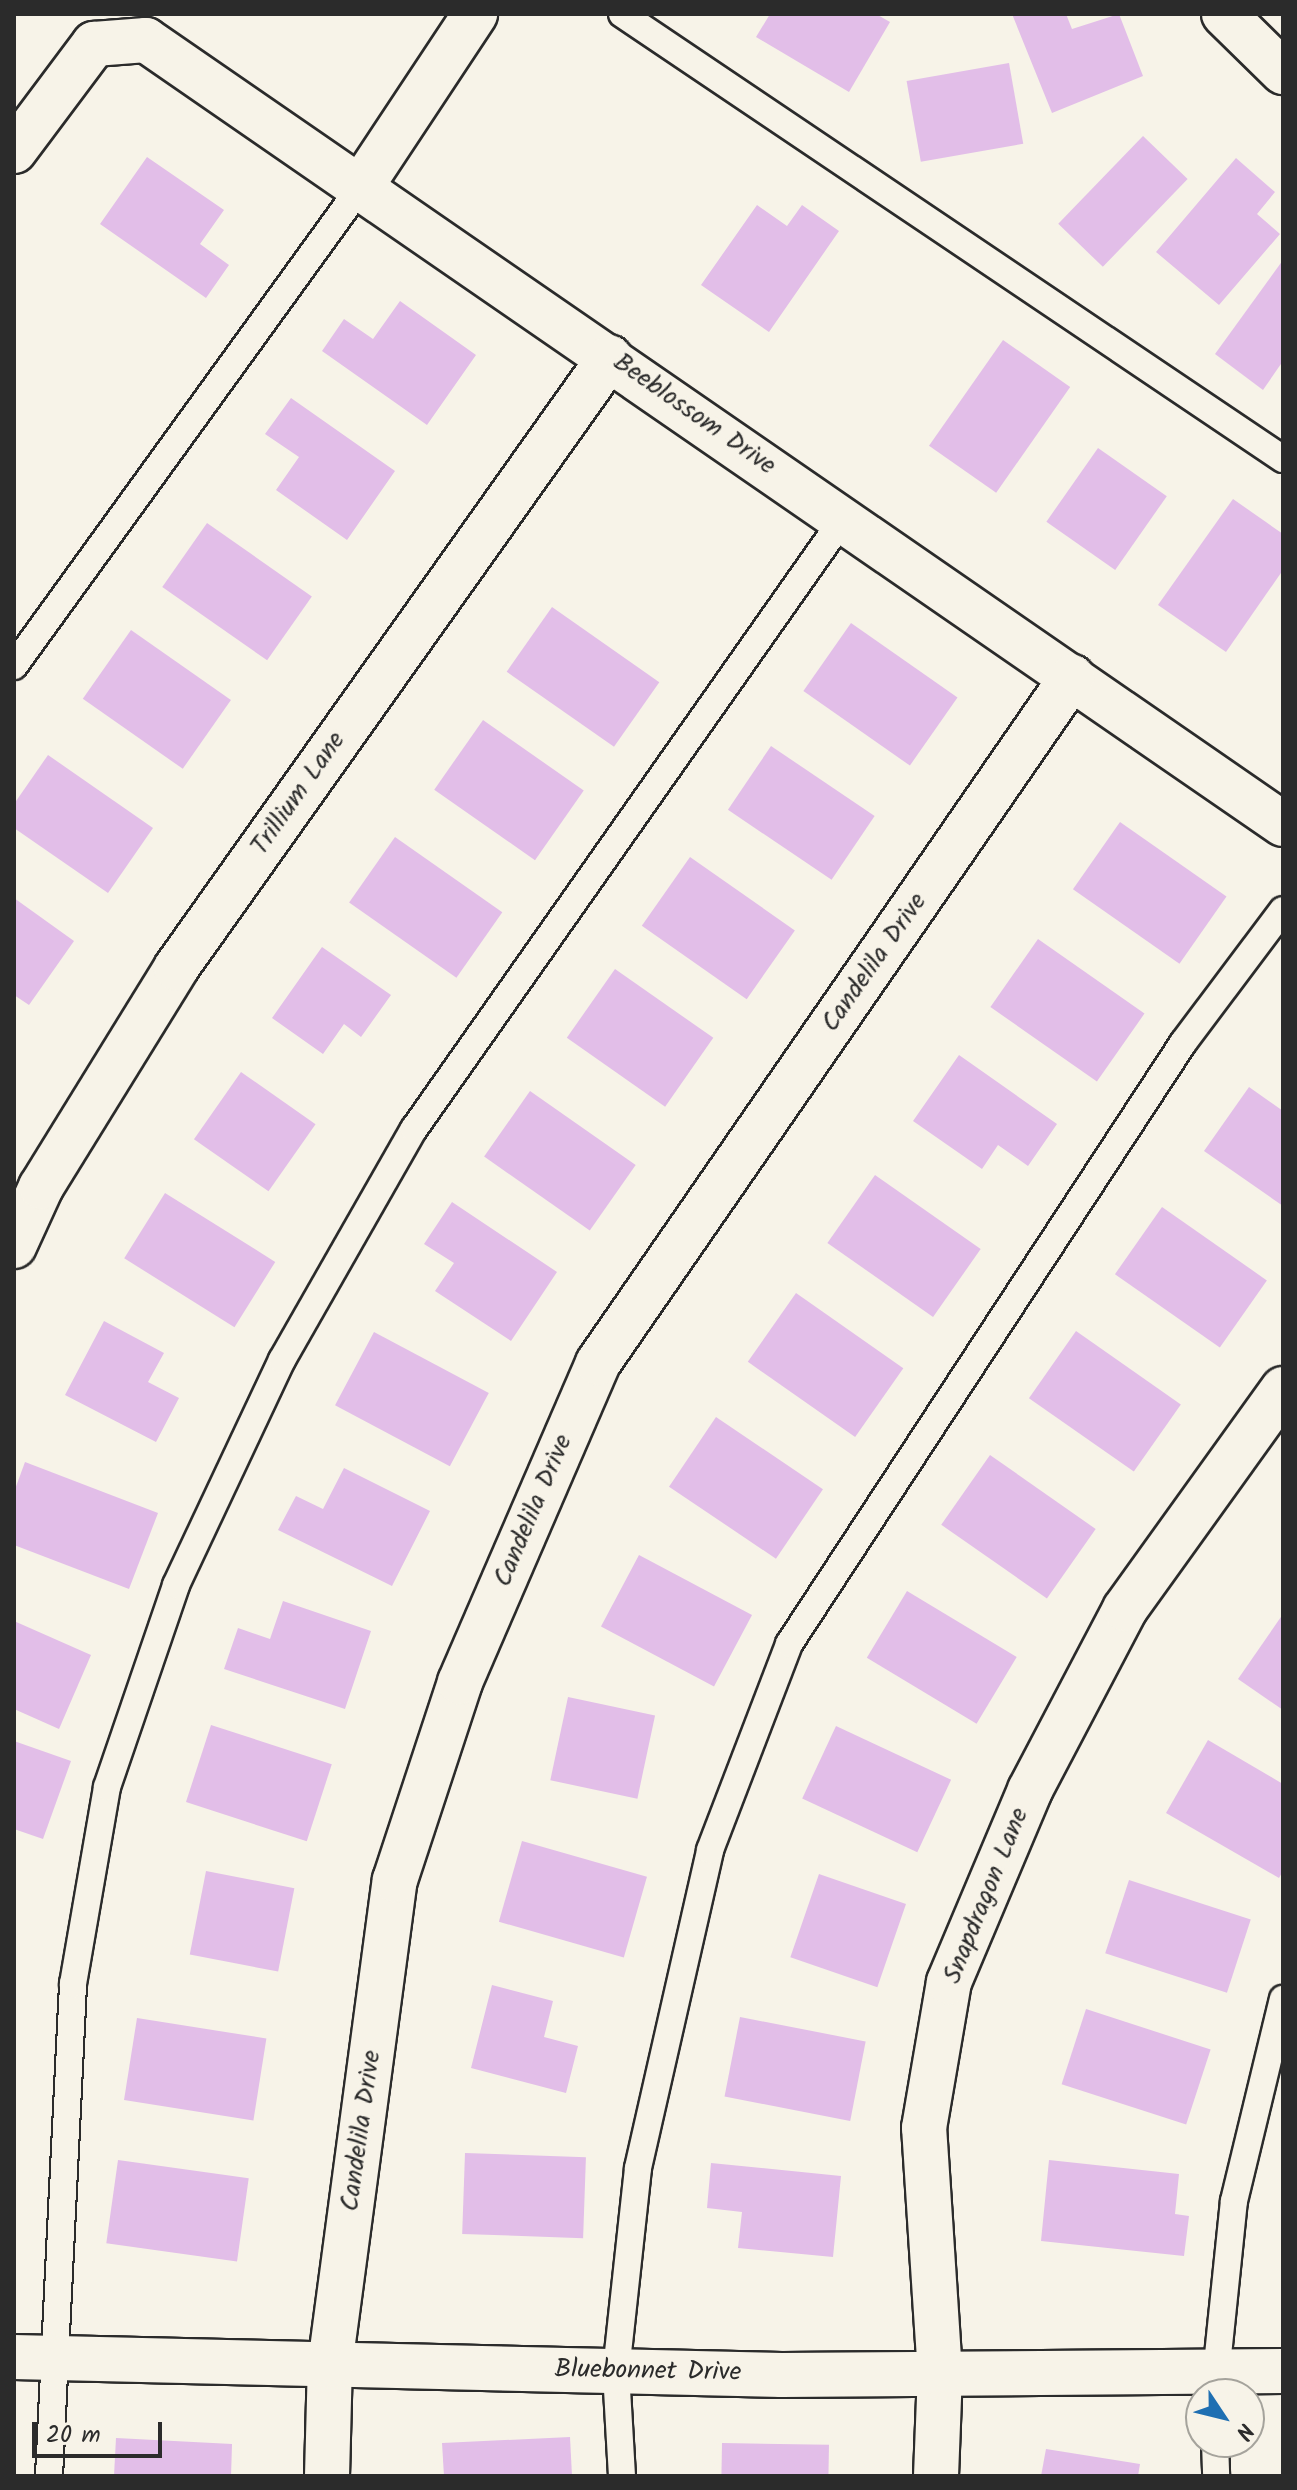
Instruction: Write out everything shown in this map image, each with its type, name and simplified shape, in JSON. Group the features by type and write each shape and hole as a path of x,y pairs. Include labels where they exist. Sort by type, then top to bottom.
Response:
{"street":[{"path":"362,185 475,14"},
{"path":"1224,14 1283,72"},
{"name":"Beeblossom Drive","path":"14,151 94,44 146,40 362,185 1283,824"},
{"name":"Trillium Lane","path":"14,1246 41,1187 176,968 610,357"},
{"name":"Candelila Drive","path":"327,2476 330,2365 395,1880 460,1682 598,1363 1072,677"},
{"name":"Snapdragon Lane","path":"936,2476 940,2374 924,2128 949,1982 1030,1790 1125,1609 1283,1389"},
{"name":"Bluebonnet Drive","path":"33,2357 616,2371 940,2374 1185,2382"},
{"name":"Bluebonnet Drive","path":"1243,2378 1283,2371"}],"lane":[{"path":"622,14 1283,459"},
{"path":"14,666 362,185"},
{"path":"49,2476 33,2357 73,1984 107,1787 176,1585 282,1360 414,1129 843,519"},
{"path":"622,2476 616,2371 638,2168 710,1850 789,1644 1183,1043 1283,910"},
{"path":"1215,2378 1234,2201 1283,1999"}],"building":[{"path":"770,14 876,14 890,22 849,92 756,37"},
{"path":"1012,14 1066,14 1072,29 1119,14 1143,76 1052,113"},
{"path":"1009,63 1023,144 921,162 907,81"},
{"path":"1143,136 1188,179 1103,267 1058,224"},
{"path":"147,157 224,210 200,244 229,265 206,298 100,224"},
{"path":"1236,158 1275,192 1257,214 1280,234 1219,305 1156,252"},
{"path":"757,205 787,226 802,205 839,231 769,332 701,285"},
{"path":"1283,260 1283,361 1263,390 1215,354"},
{"path":"400,301 476,355 427,425 322,351 344,319 373,339"},
{"path":"1003,340 1070,387 996,493 929,446"},
{"path":"291,398 395,471 347,540 276,490 299,457 265,434"},
{"path":"1098,448 1167,496 1115,570 1046,522"},
{"path":"1233,499 1283,534 1283,570 1226,652 1158,605"},
{"path":"207,523 312,596 267,660 162,587"},
{"path":"552,607 659,682 614,747 507,672"},
{"path":"851,623 957,698 910,766 803,691"},
{"path":"131,630 231,700 183,769 83,699"},
{"path":"483,720 584,791 535,860 434,790"},
{"path":"771,746 875,816 832,880 728,810"},
{"path":"48,755 153,828 108,893 14,828 14,804"},
{"path":"1120,822 1226,897 1179,964 1073,889"},
{"path":"395,837 502,912 456,978 349,903"},
{"path":"690,857 795,930 747,999 642,926"},
{"path":"14,898 74,941 29,1005 14,995"},
{"path":"1038,939 1144,1014 1097,1082 990,1007"},
{"path":"322,947 391,995 361,1037 344,1024 323,1054 272,1018"},
{"path":"615,969 713,1038 665,1107 567,1038"},
{"path":"959,1055 1057,1124 1028,1166 998,1145 982,1169 913,1121"},
{"path":"241,1072 316,1124 269,1191 194,1139"},
{"path":"1249,1087 1283,1111 1283,1206 1204,1151"},
{"path":"530,1091 636,1165 590,1231 484,1157"},
{"path":"875,1175 981,1249 933,1317 827,1243"},
{"path":"165,1193 275,1262 234,1327 124,1258"},
{"path":"452,1202 557,1272 511,1341 435,1291 454,1263 424,1244"},
{"path":"1162,1207 1267,1280 1220,1348 1115,1274"},
{"path":"796,1293 903,1368 855,1437 748,1362"},
{"path":"104,1321 164,1353 148,1382 179,1398 156,1442 65,1395"},
{"path":"1076,1331 1181,1404 1134,1472 1029,1398"},
{"path":"374,1332 489,1393 450,1466 335,1405"},
{"path":"716,1417 823,1489 776,1559 669,1487"},
{"path":"990,1455 1096,1529 1047,1599 941,1525"},
{"path":"25,1462 158,1513 129,1589 14,1545 14,1492"},
{"path":"344,1468 430,1511 392,1586 278,1530 296,1496 323,1509"},
{"path":"639,1555 752,1615 714,1687 601,1627"},
{"path":"907,1591 1017,1657 977,1724 867,1658"},
{"path":"283,1601 371,1631 345,1709 224,1669 238,1628 270,1639"},
{"path":"1283,1614 1283,1710 1238,1679"},
{"path":"14,1621 91,1655 59,1729 14,1709"},
{"path":"568,1697 655,1716 637,1799 550,1780"},
{"path":"211,1725 332,1764 307,1841 186,1802"},
{"path":"836,1726 951,1780 917,1852 802,1799"},
{"path":"1208,1740 1283,1784 1283,1871 1279,1878 1166,1813"},
{"path":"14,1741 71,1761 43,1839 14,1829"},
{"path":"522,1841 647,1877 624,1958 499,1922"},
{"path":"206,1871 294,1888 278,1972 190,1954"},
{"path":"819,1874 906,1904 877,1987 790,1957"},
{"path":"1129,1880 1251,1920 1227,1993 1105,1953"},
{"path":"492,1985 553,2001 544,2037 578,2046 566,2093 471,2068"},
{"path":"1086,2009 1211,2049 1186,2125 1062,2084"},
{"path":"740,2017 866,2041 850,2121 725,2097"},
{"path":"137,2018 266,2038 253,2120 124,2100"},
{"path":"465,2153 586,2157 583,2238 462,2234"},
{"path":"118,2160 249,2178 237,2262 106,2243"},
{"path":"1049,2160 1179,2174 1175,2214 1189,2216 1184,2256 1041,2241"},
{"path":"711,2163 841,2176 833,2257 738,2248 742,2212 707,2208"},
{"path":"570,2437 572,2476 444,2476 442,2443"},
{"path":"116,2438 232,2444 231,2476 114,2476"},
{"path":"722,2443 829,2445 828,2476 721,2476"},
{"path":"1046,2449 1140,2464 1138,2476 1041,2476"}]}
